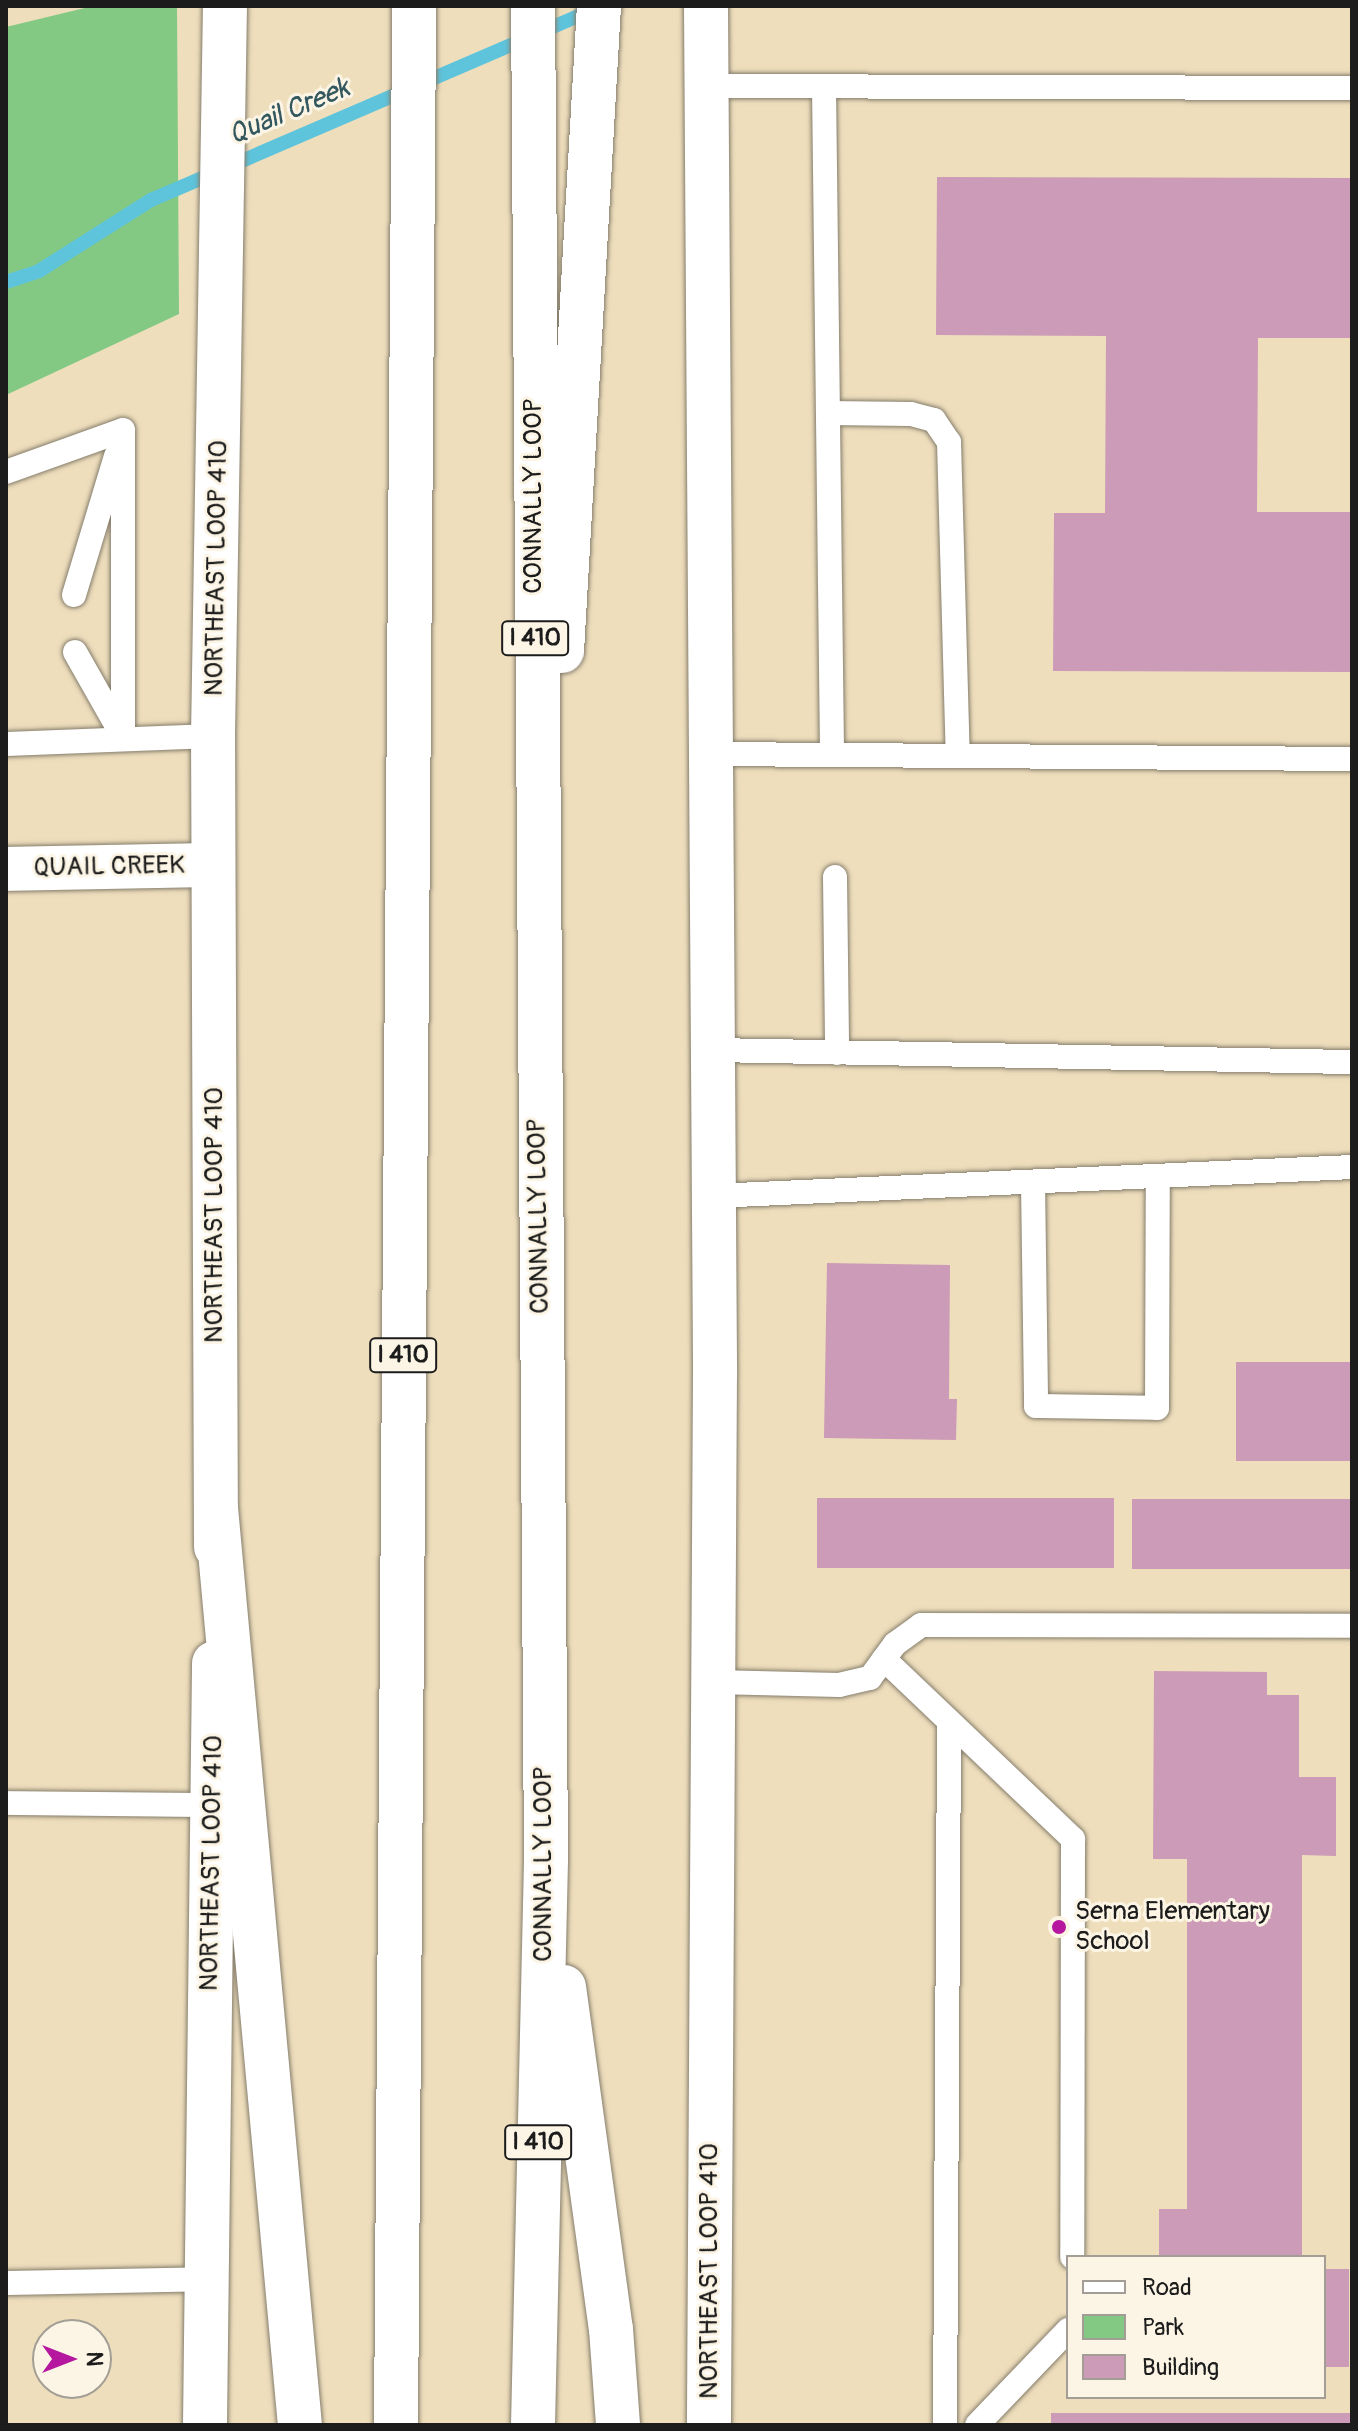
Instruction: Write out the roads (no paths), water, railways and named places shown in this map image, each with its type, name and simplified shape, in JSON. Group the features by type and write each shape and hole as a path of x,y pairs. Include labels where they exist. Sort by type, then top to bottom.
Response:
{"main road":[{"name":"NORTHEAST LOOP 410","path":"205,2425 216,1508 213,736 224,272 225,6"},
{"name":"I 410","path":"396,2425 414,6"},
{"name":"CONNALLY LOOP","path":"533,6 546,1859 533,2425"},
{"path":"538,1042 599,6"},
{"name":"NORTHEAST LOOP 410","path":"706,45 714,1196 709,2425"},
{"name":"QUAIL CREEK","path":"6,869 213,865"},
{"path":"216,1508 300,2425"},
{"path":"546,1859 611,2329 618,2425"}],"lane":[{"path":"706,45 824,86 1352,88"},
{"path":"824,86 832,755"},
{"path":"828,413 911,414 934,420 949,442 958,756"},
{"path":"123,430 123,737"},
{"path":"6,472 123,430"},
{"path":"74,595 123,430"},
{"path":"75,652 123,737"},
{"path":"6,744 123,737 213,736"},
{"path":"710,754 1352,759"},
{"path":"835,877 837,1053"},
{"path":"713,1050 1352,1062"},
{"path":"714,1196 1352,1167"},
{"path":"1033,1182 1036,1406 1157,1408 1158,1176"},
{"path":"714,1682 839,1685 870,1678 884,1659 921,1625 1352,1626"},
{"path":"884,1659 1073,1839 1072,2255"},
{"path":"945,2425 949,1722"},
{"path":"6,1803 213,1805"},
{"path":"6,2283 207,2279"},
{"path":"977,2425 1066,2332"}],"waterway":[{"name":"Quail Creek","path":"6,282 39,271 151,200 594,9"}],"place":[{"name":"Serna Elementary School","path":"1059,1927"}]}
